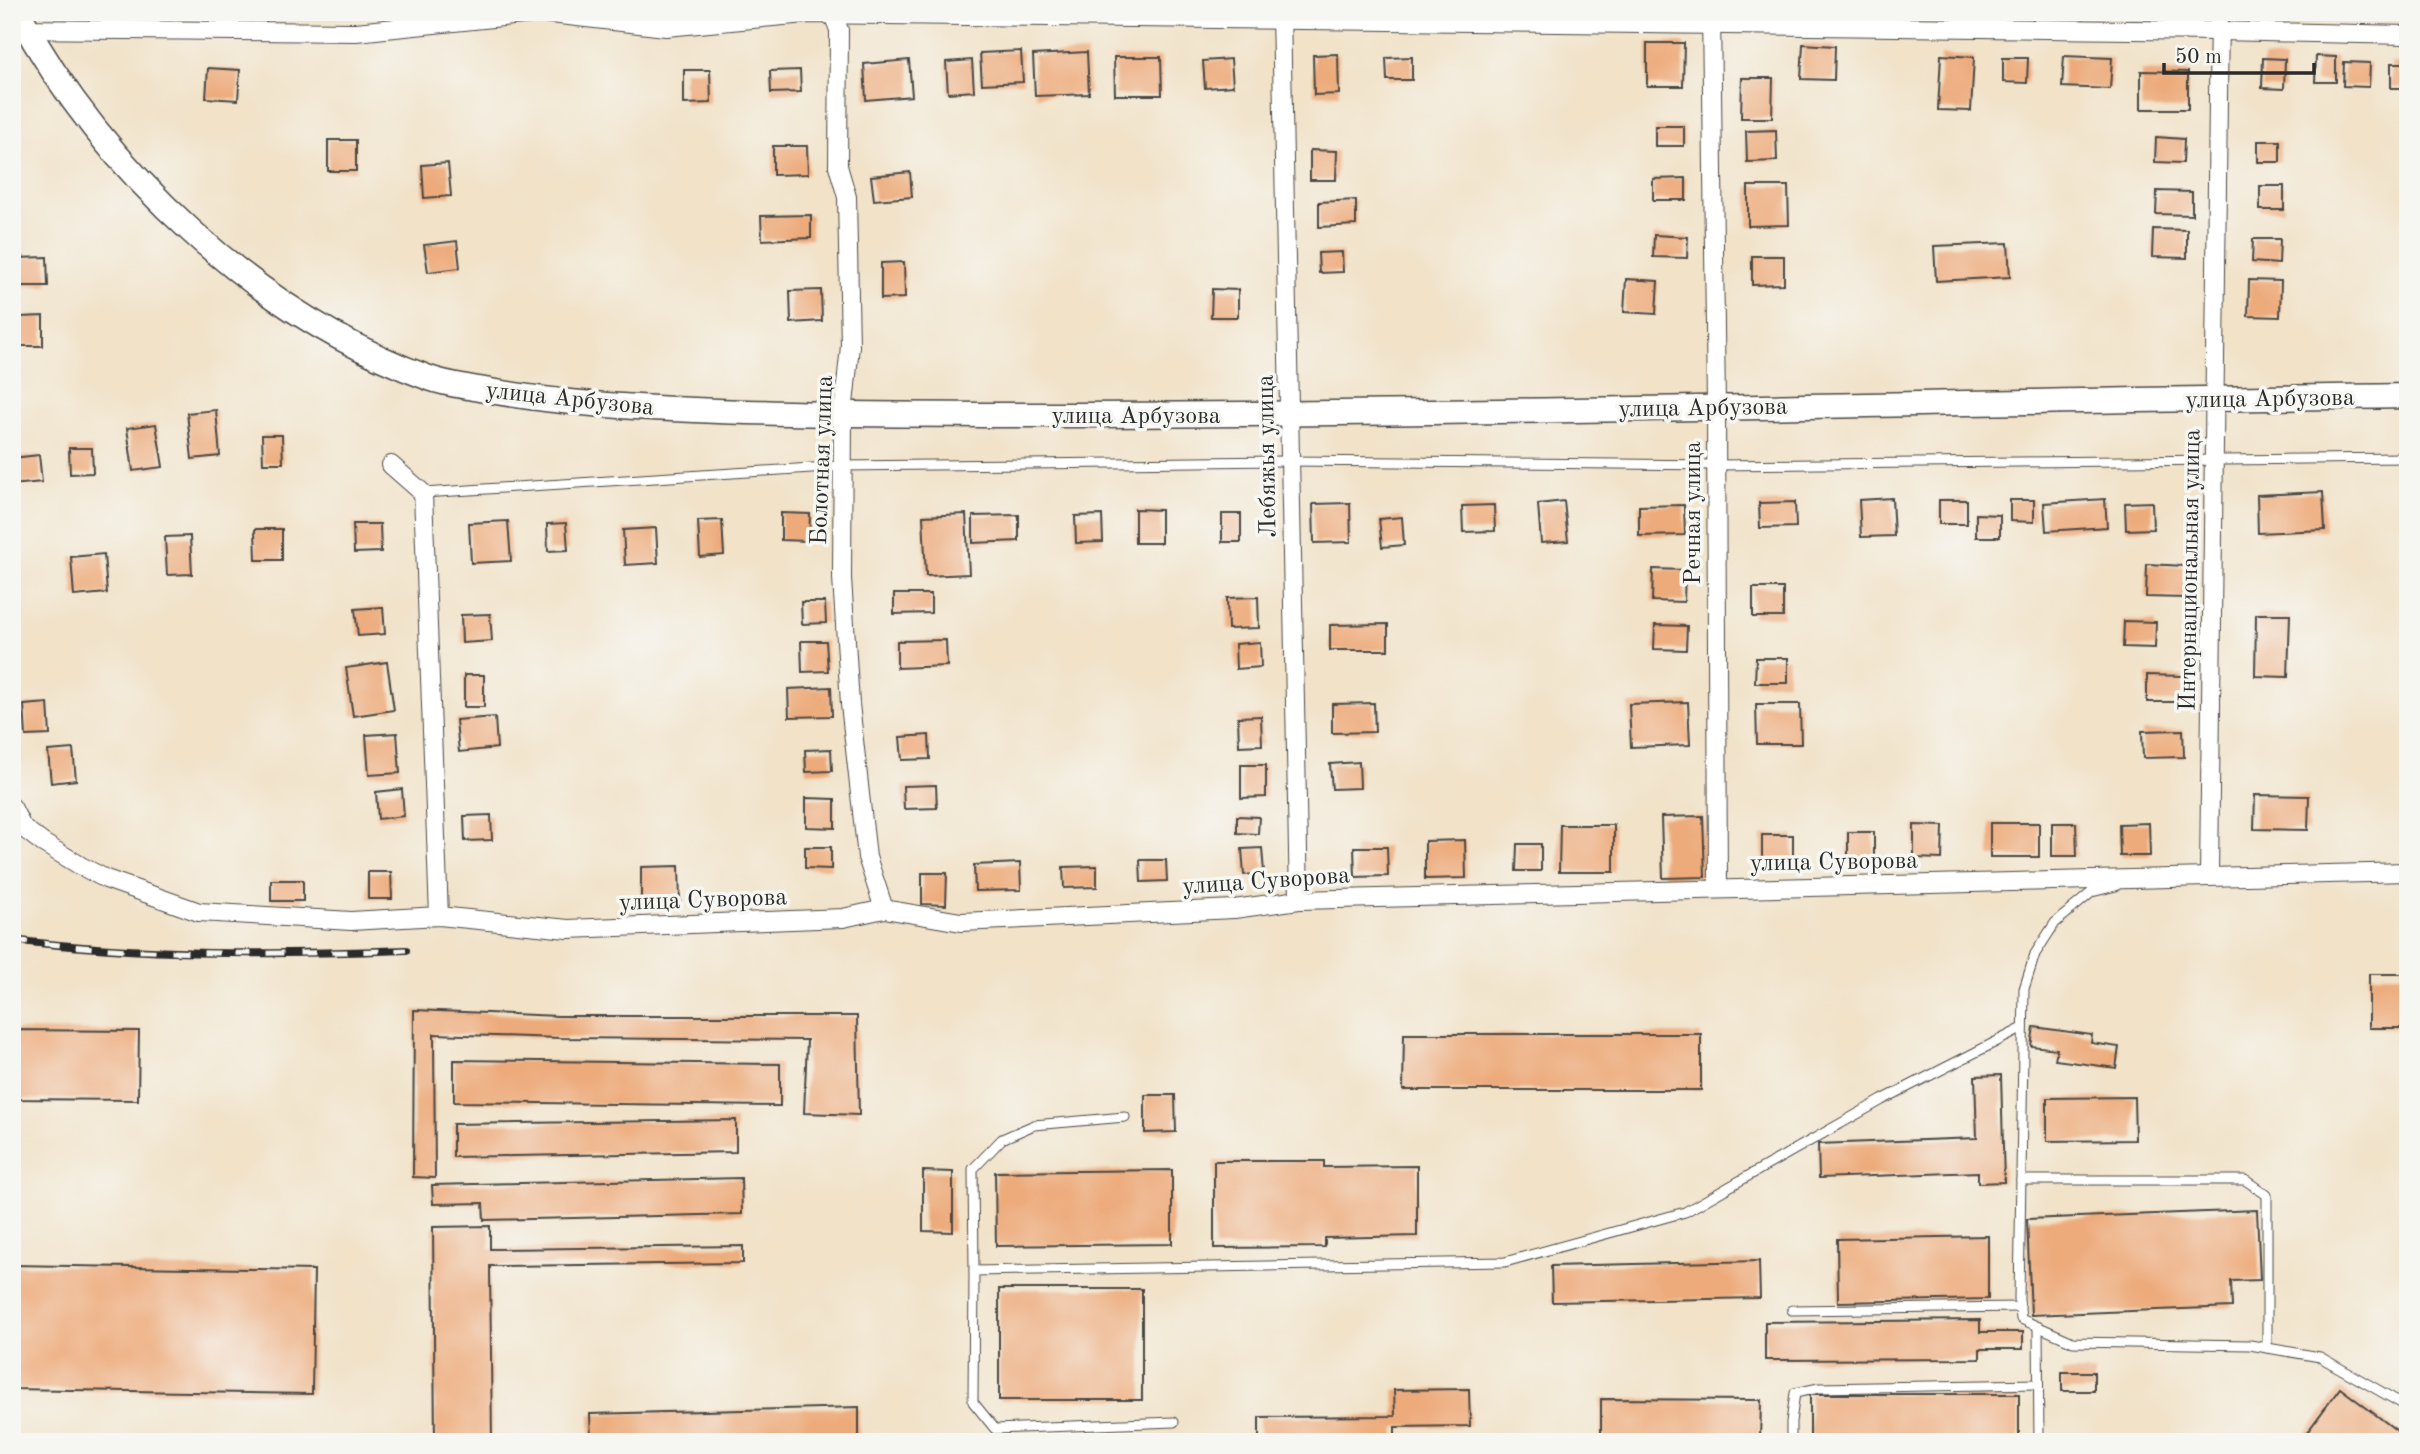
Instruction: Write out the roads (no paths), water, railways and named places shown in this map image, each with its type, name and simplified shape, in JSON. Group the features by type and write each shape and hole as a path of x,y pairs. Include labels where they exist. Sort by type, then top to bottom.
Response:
{"street":[{"name":"Интернациональная улица","path":"2209,877 2219,12"},
{"path":"19,24 356,32 542,13 666,27 833,13 1711,19 2408,35"},
{"name":"Болотная улица","path":"833,13 839,30 838,166 847,197 849,251 850,346 843,414 842,578 850,704 867,857 884,908"},
{"name":"Лебяжья улица","path":"1281,16 1299,900"},
{"name":"Речная улица","path":"1711,19 1717,406 1718,888"},
{"name":"улица Арбузова","path":"19,24 79,107 136,177 196,235 267,293 342,341 436,381 534,399 649,408 843,414 1290,415 2408,396"},
{"path":"391,465 424,493 439,916"},
{"name":"улица Суворова","path":"12,807 22,827 43,843 106,879 199,912 351,921 439,916 568,929 843,918 884,908 961,922 1234,909 1299,900 2408,872"}],"lane":[{"path":"424,493 842,466 1290,461 1716,465 2408,458"},
{"path":"2145,878 2092,892 2055,923 2035,954 2024,989 2021,1319 2073,1342 2250,1345 2320,1357 2408,1407"},
{"path":"974,1271 1505,1262 1685,1212 1882,1100 2023,1028"},
{"path":"1125,1117 1034,1125 1002,1139 973,1169 973,1402 995,1429 1174,1422"},
{"path":"2021,1180 2245,1180 2267,1195 2267,1348"},
{"path":"1792,1310 2020,1307"},
{"path":"2038,1327 2039,1442"},
{"path":"1791,1442 1795,1393 1819,1388 2038,1384"}],"railway":[{"path":"12,940 160,952 307,953 406,950"}]}
